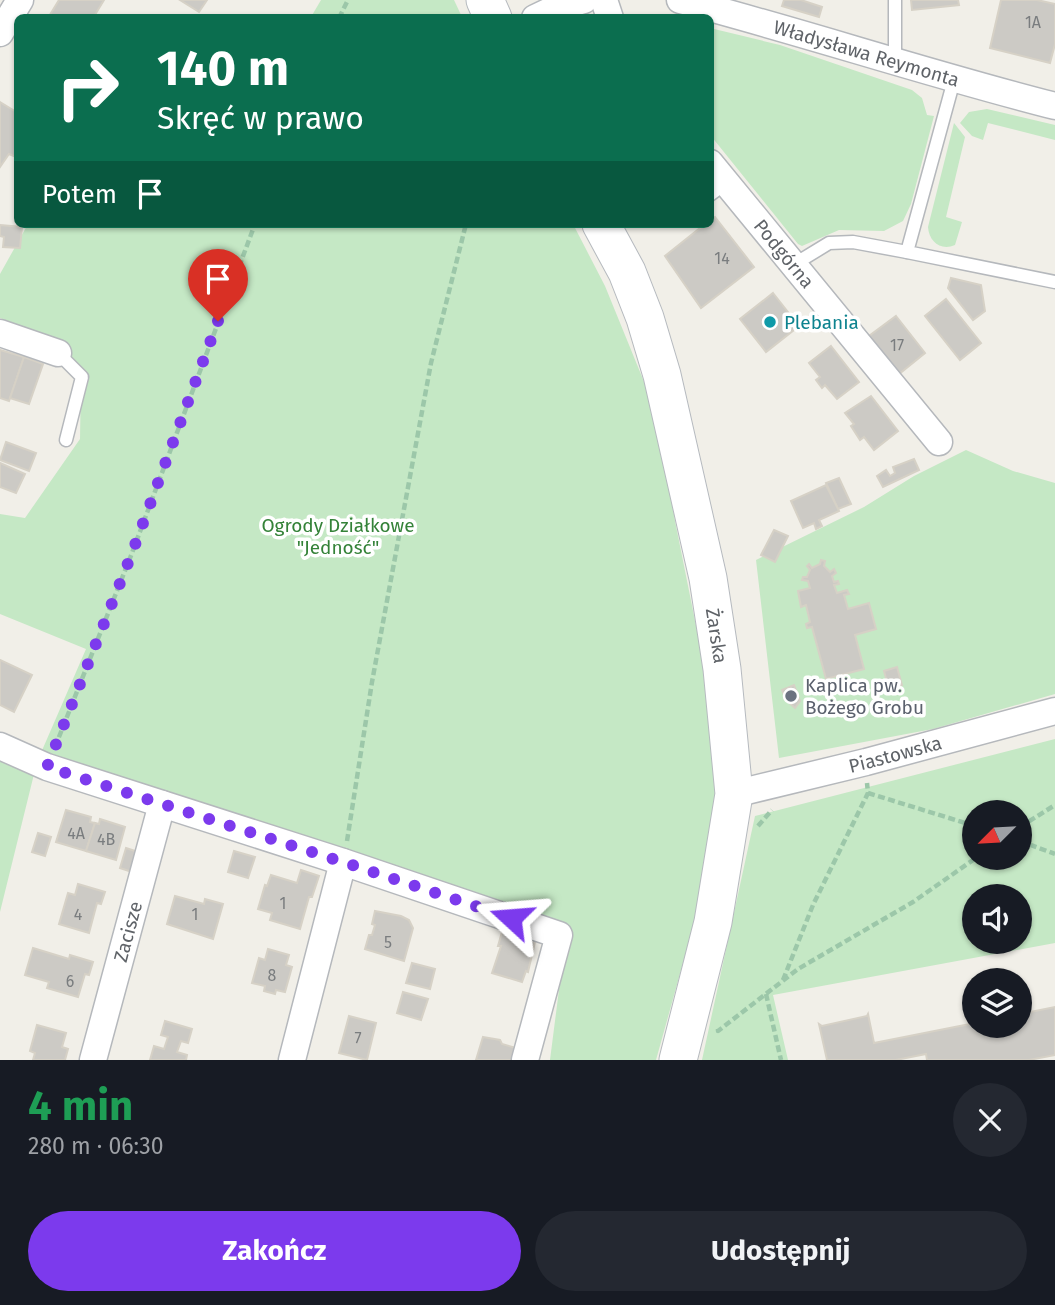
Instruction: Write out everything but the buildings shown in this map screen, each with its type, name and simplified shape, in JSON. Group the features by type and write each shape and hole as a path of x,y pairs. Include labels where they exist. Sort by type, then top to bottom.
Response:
{"street":[{"path":"0,33 20,0"},
{"path":"543,14 584,0"},
{"name":"Władysława Reymonta","path":"680,0 797,31 954,80 1055,106"},
{"name":"Podgórna","path":"716,180 793,265 939,442"},
{"name":"Żarska","path":"603,228 627,272 645,318 665,386 708,578 722,669 734,794 713,922 678,1060"},
{"path":"0,333 58,353"},
{"name":"Piastowska","path":"734,794 1055,711"},
{"path":"0,746 47,767 559,935 525,1060"},
{"name":"Zacisze","path":"93,1060 162,804"},
{"path":"292,1060 343,862"}],"lane":[{"path":"895,0 895,63"},
{"path":"907,252 954,80"},
{"path":"793,265 829,243 853,242 1055,282"},
{"path":"58,353 82,377 66,440"}],"path":[{"path":"47,767 132,553 254,228"},
{"path":"343,862 372,682 431,363 465,228"},
{"path":"783,981 813,905 868,793 866,762"},
{"path":"868,793 962,822"},
{"path":"1032,819 1055,804"},
{"path":"755,830 772,810"},
{"path":"1032,845 1055,854"},
{"path":"720,1018 718,1031 798,969 913,902 962,868"},
{"path":"766,994 781,1060"}],"green space":[{"path":"321,0 454,0 461,14 313,14"},
{"path":"714,29 780,45 912,90 922,98 927,115 934,116 911,204 903,221 884,231 839,230 802,246 714,140"},
{"path":"987,109 1055,125 1055,140 988,123 983,140 972,136 960,123 969,112"},
{"path":"954,123 965,137 946,217 962,222 955,245 945,247 933,241 928,227"},
{"name":"Ogrody Działkowe \"Jedność\"","path":"26,228 575,228 605,286 660,421 675,521 725,770 708,873 656,1060 550,1060 566,935 37,762 86,649 0,614 0,514 25,518 80,439 81,376 62,341 0,318 0,274"},
{"path":"966,450 1013,471 1055,483 1055,694 933,729 779,758 756,560 864,507 914,476"},
{"path":"1055,739 1055,943 1032,947 1032,884 962,884 962,954 995,954 773,995 788,1060 702,1060 755,816"},
{"path":"0,746 37,762 0,912"}],"place":[{"name":"Plebania","path":"770,322"},
{"name":"Kaplica pw. Bożego Grobu","path":"791,696"}],"route":[{"path":"218,321 132,553 47,767 511,918"}]}
